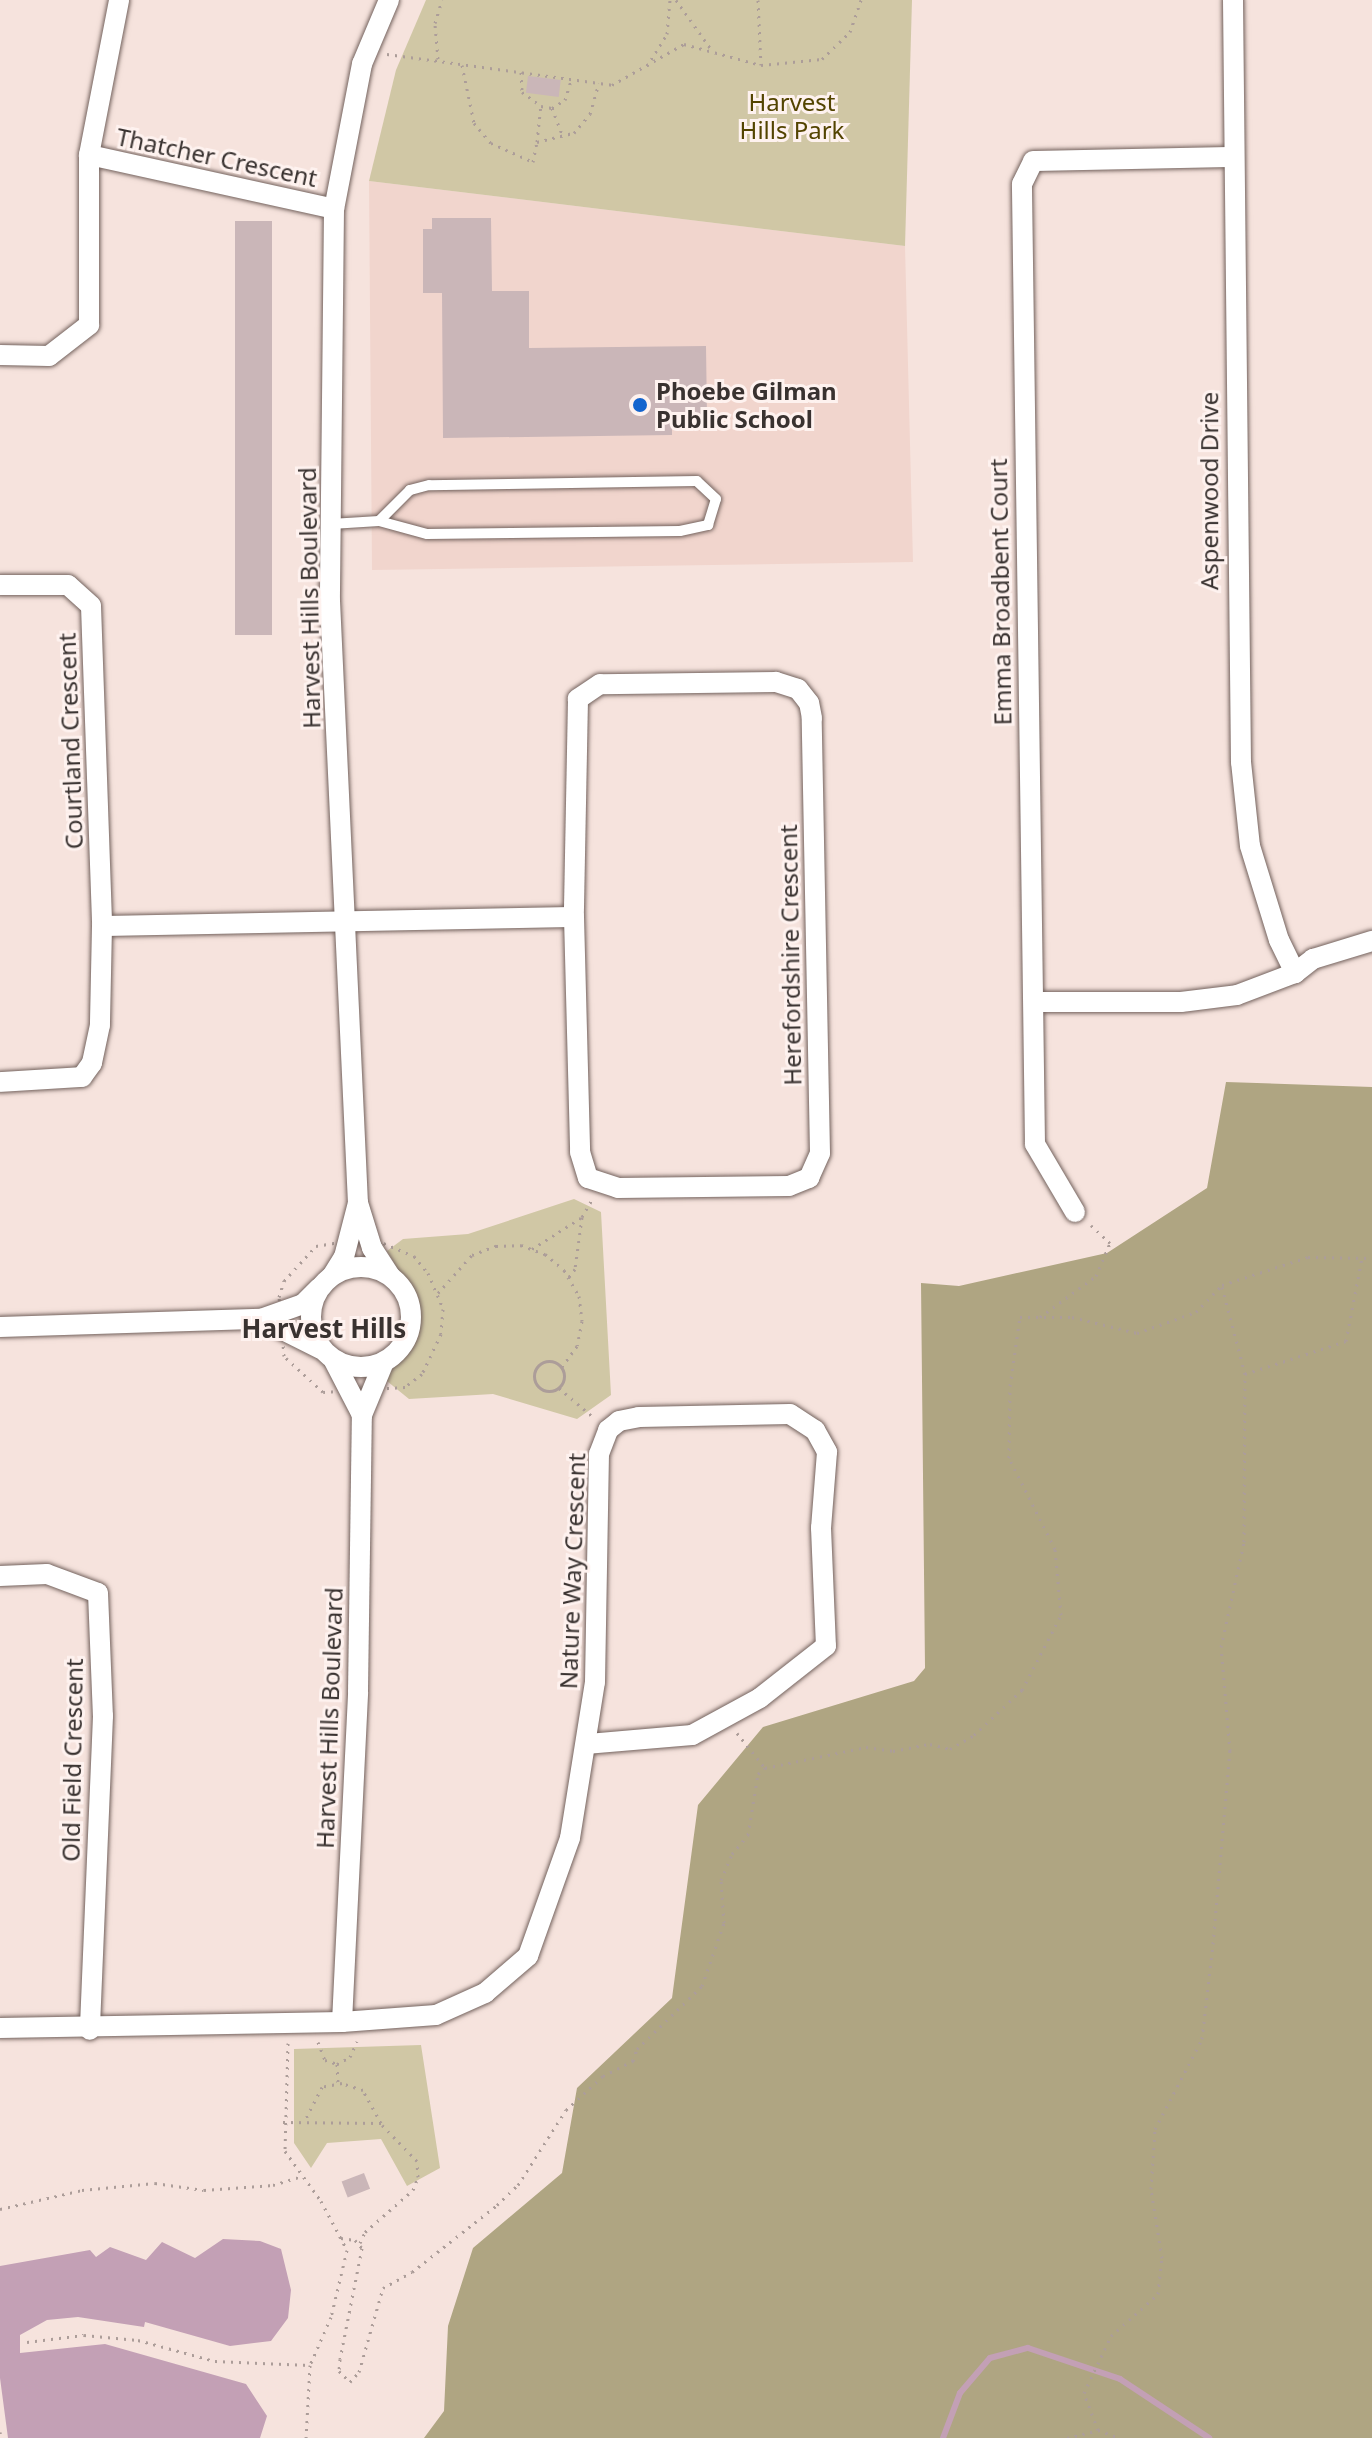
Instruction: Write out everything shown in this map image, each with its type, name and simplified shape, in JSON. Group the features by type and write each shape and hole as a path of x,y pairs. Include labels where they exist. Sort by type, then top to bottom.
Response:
{"street":[{"name":"Thatcher Crescent","path":"0,355 49,356 89,325 89,155 119,0"},
{"name":"Harvest Hills Boulevard","path":"326,1282 359,1237 349,921 330,601 334,209 368,52 389,0"},
{"name":"Aspenwood Drive","path":"1233,0 1231,157 1241,762 1250,846 1279,940 1295,973"},
{"name":"Thatcher Crescent","path":"89,155 334,209"},
{"name":"Emma Broadbent Court","path":"1075,1212 1035,1144 1035,1002 1028,836 1022,184 1033,161 1231,157"},
{"name":"Courtland Crescent","path":"0,585 68,585 91,606 102,926 100,1025 92,1063 82,1077 0,1082"},
{"name":"Herefordshire Crescent","path":"776,682 798,689 809,703 812,718 820,1153 809,1178 789,1186 601,1186 588,1178 580,1152 574,917 578,699 600,684 776,682"},
{"path":"102,926 574,917"},
{"path":"1035,1002 1181,1002 1237,995 1295,973 1313,959 1372,941"},
{"path":"326,1282 310,1322 327,1355 350,1367 384,1362 398,1351 411,1323 406,1297 359,1237"},
{"path":"282,1320 326,1282 365,1267 390,1276"},
{"path":"0,1327 282,1320 327,1355 360,1391"},
{"name":"Harvest Hills Boulevard","path":"351,2021 360,1391 384,1362"},
{"name":"Nature Way Crescent","path":"351,2021 436,2015 485,1993 528,1956 570,1838 588,1744 595,1682 599,1454 608,1430 619,1421 639,1417 790,1414 815,1430 827,1452 821,1528 826,1646 760,1698 692,1735 588,1744"},
{"name":"Old Field Crescent","path":"0,1576 47,1574 98,1593 103,1716 90,2030"},
{"path":"0,2028 90,2030 351,2021"}],"lane":[{"path":"331,524 379,521 427,534 680,531 708,525 716,499 697,481 429,485 410,490 379,521"}],"path":[{"path":"438,61 435,23 442,0"},
{"path":"646,67 667,34 670,0"},
{"path":"676,0 711,49"},
{"path":"758,0 761,65"},
{"path":"368,52 612,85 684,44 761,65 822,59 850,32 861,0"},
{"path":"462,64 474,123 491,143 533,162 541,106"},
{"path":"521,72 522,92 541,106 552,108 565,100 572,79"},
{"path":"537,142 563,137 590,114 599,83"},
{"path":"552,108 563,137"},
{"path":"569,1277 575,1269 582,1217 601,1186"},
{"path":"1040,1317 1096,1276 1110,1243 1075,1212"},
{"path":"532,1249 582,1217"},
{"path":"359,1237 414,1256 438,1293 441,1334 422,1374 405,1387 323,1392 289,1365 281,1289 298,1264 316,1246 359,1237"},
{"path":"438,1293 472,1255 496,1246 532,1249 545,1254 569,1277 579,1296 582,1321 577,1346 562,1367 559,1387"},
{"path":"304,2122 322,2087 338,2084 363,2090 381,2123 417,2161 418,2177 413,2190 365,2232 360,2243 339,2371 350,2382 359,2372 383,2288 412,2272 497,2205 518,2185 566,2110 603,2076 633,2061 637,2049 702,1986 724,1923 721,1880 732,1854 748,1835 758,1774 765,1768 866,1747 893,1751 930,1744 950,1749 974,1735 1022,1690 1061,1615 1055,1549 1009,1458 1010,1386 1020,1317 1072,1317 1137,1333 1196,1312 1222,1285 1308,1257 1372,1258"},
{"path":"1245,1374 1346,1341 1362,1258"},
{"path":"1098,2430 1084,2393 1111,2336 1158,2294 1162,2258 1151,2189 1155,2129 1202,2039 1230,1751 1221,1647 1244,1542 1245,1374 1222,1285"},
{"path":"562,1367 543,1362 534,1375 541,1388 559,1387 608,1430"},
{"path":"725,1717 765,1768"},
{"path":"312,2022 325,2060 337,2064 350,2057 351,2021"},
{"path":"289,2023 283,2122 285,2151 347,2250 331,2317 310,2365 306,2438"},
{"path":"337,2064 338,2084"},
{"path":"283,2122 381,2123"},
{"path":"0,2209 82,2190 155,2183 204,2190 273,2185 303,2176"},
{"path":"341,2238 360,2243"},
{"path":"27,2342 84,2335 138,2340 215,2361 310,2365"},
{"path":"1067,2438 1098,2430 1120,2438"},
{"path":"0,2432 1,2438"}],"shaded area":[{"name":"Phoebe Gilman Public School","path":"369,181 905,246 913,562 372,570"},
{"path":"1226,1082 1372,1087 1372,2438 424,2438 444,2411 448,2326 473,2248 562,2173 577,2088 672,1998 698,1805 763,1727 914,1681 925,1668 921,1283 959,1286 1107,1253 1207,1188"},
{"path":"223,2239 260,2241 281,2249 291,2290 288,2318 271,2341 230,2346 145,2322 144,2327 78,2317 47,2320 20,2335 20,2353 105,2344 246,2384 267,2416 260,2438 8,2438 0,2378 0,2266 90,2250 96,2257 110,2247 146,2260 162,2242 195,2258"}],"green space":[{"name":"Harvest Hills Park","path":"426,0 912,0 905,246 369,181 396,70"},
{"path":"574,1199 601,1212 611,1395 577,1419 493,1394 409,1399 382,1377 402,1358 419,1328 417,1301 387,1251 403,1239 468,1234"},
{"path":"421,2045 440,2168 407,2186 381,2139 327,2143 311,2168 294,2143 294,2049"}],"building":[{"path":"528,76 561,80 559,97 526,93"},
{"path":"432,218 491,218 492,291 529,291 529,348 706,346 707,416 672,416 672,435 443,438 442,293 423,293 423,229 432,229"},
{"path":"235,221 272,221 272,635 235,635"},
{"path":"364,2173 370,2189 348,2197 342,2182"}],"waterway":[{"path":"943,2438 960,2393 990,2358 1028,2348 1120,2379 1209,2438"}],"place":[{"name":"Phoebe Gilman Public School","path":"640,405"}],"district":[{"name":"Harvest Hills","path":"324,1329"}]}
